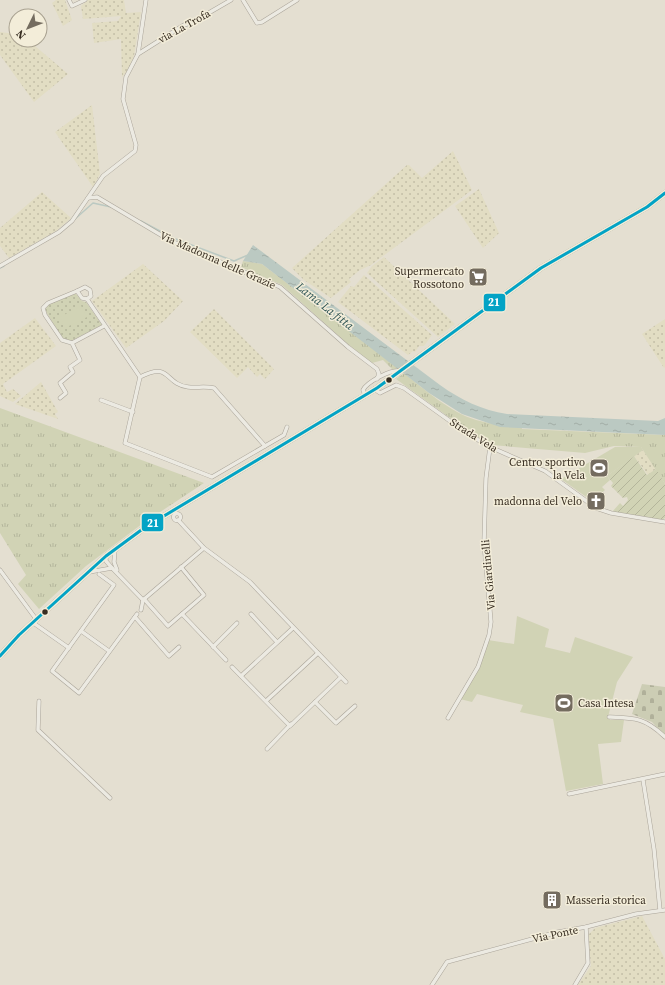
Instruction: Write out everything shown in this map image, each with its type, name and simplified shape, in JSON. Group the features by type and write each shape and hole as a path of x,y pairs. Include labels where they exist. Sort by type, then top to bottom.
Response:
{"main road":[{"path":"0,656 34,621 115,549 167,513 365,395 411,364 459,327 541,268 647,207 665,193"}],"street":[{"path":"68,0 72,6 85,0"},
{"path":"0,266 58,232 77,216 107,172 134,153 136,148 123,99 126,77 138,54 146,0"},
{"name":"via La Trofa","path":"138,54 184,25 194,22 231,0"},
{"path":"243,0 257,23 262,22 297,0"},
{"path":"97,186 96,192 100,198"},
{"path":"88,198 94,196 100,198"},
{"name":"Via Madonna delle Grazie","path":"100,198 171,241 280,287 348,347 377,369 379,374 377,379"},
{"path":"87,299 91,296 90,290 85,287 48,303 43,308 45,315 62,340 72,343 104,326"},
{"path":"77,291 82,298 87,299 140,377 125,443 212,477 284,435 287,427"},
{"path":"60,398 66,393 60,383 73,372 70,367 80,360 72,343"},
{"path":"140,377 152,370 160,370 187,387 214,388 265,446"},
{"path":"365,395 363,389 387,372 393,373 397,370 401,371"},
{"name":"Strada Vela","path":"374,389 380,393 396,385 401,386 468,434 490,447 545,471 596,508 611,513 665,522"},
{"path":"101,400 133,412"},
{"name":"Via Giardinelli","path":"448,718 478,667 489,635 491,622 484,543 486,478 490,447"},
{"path":"178,520 204,548 249,581 346,682"},
{"path":"141,610 144,600 204,548"},
{"path":"115,549 114,562 118,571 168,626 204,595 181,567"},
{"path":"106,556 114,562"},
{"path":"106,556 106,561 112,568 118,571"},
{"path":"88,572 112,568"},
{"path":"0,570 34,621 69,648"},
{"path":"99,574 114,585 52,671 79,693 136,616 169,656 179,647"},
{"path":"182,614 226,660"},
{"path":"251,614 277,642"},
{"path":"213,647 237,624"},
{"path":"241,676 293,628"},
{"path":"81,631 109,651"},
{"path":"266,701 318,653"},
{"path":"232,667 290,726"},
{"path":"290,726 341,677"},
{"path":"267,749 341,677"},
{"path":"39,701 38,730 110,798"},
{"path":"315,702 336,723 355,706"},
{"path":"609,717 634,718 652,724 665,737"},
{"path":"569,794 644,780 665,774"},
{"path":"644,780 654,849 660,910"},
{"name":"Via Ponte","path":"432,985 447,962 558,932 586,927 636,914 665,910"},
{"path":"575,985 588,963 586,927"}],"shaded area":[{"path":"56,0 65,0 72,20 63,26 52,3"},
{"path":"88,0 124,0 126,13 141,12 134,56 129,69 122,77 121,39 94,43 92,23 118,21 121,16 83,19 81,6"},
{"path":"0,32 8,33 8,48 37,48 68,74 34,102 0,55"},
{"path":"92,105 100,174 93,187 55,132"},
{"path":"453,151 472,190 371,265 360,270 349,279 351,282 331,298 304,280 292,268 407,165 409,165 422,178"},
{"path":"479,189 499,233 483,248 455,206"},
{"path":"42,192 71,218 56,231 9,258 0,246 0,228"},
{"path":"384,257 455,324 438,337 367,273 372,266"},
{"path":"143,264 183,301 164,321 126,348 92,301"},
{"path":"364,275 432,335 424,346 419,346 415,352 413,351 408,355 338,302 351,286 354,287"},
{"path":"214,309 274,369 265,379 260,374 257,377 248,367 237,378 190,332"},
{"path":"35,318 56,346 3,384 7,392 13,389 21,396 13,402 0,396 0,343"},
{"path":"665,319 665,367 664,368 642,334"},
{"path":"41,382 58,412 55,414 58,419 15,404"},
{"path":"643,450 656,469 648,475 634,456"},
{"path":"642,916 665,959 665,985 578,985 591,966 588,935 595,928"}],"green space":[{"path":"243,261 262,264 398,368 394,371 383,360 372,363 350,346 282,285 241,267"},
{"path":"75,293 82,301 86,302 102,325 71,341 63,340 45,310 49,304"},
{"path":"81,306 87,317 65,328 60,317"},
{"path":"404,373 447,406 476,420 522,427 522,429 665,435 665,484 641,447 614,446 585,453 491,445 468,431 396,379"},
{"path":"0,408 204,483 142,524 86,566 39,609 18,584 26,575 0,533"},
{"name":"Centro sportivo la Vela","path":"615,447 641,447 643,450 607,476 610,480 602,487 605,490 592,501 561,479"},
{"path":"634,456 647,475 656,469 665,484 665,518 662,520 612,512 620,503 623,506 628,500 627,497 623,498 611,486 613,483 607,476"},
{"name":"Casa Intesa","path":"517,616 549,629 545,647 570,653 575,637 633,657 617,682 608,717 610,720 624,720 621,742 598,744 603,784 566,791 553,719 520,712 523,705 477,694 472,702 460,699 479,667 488,640 514,644"},
{"path":"642,684 665,687 665,736 652,722 632,714"}],"water":[{"name":"Lama La fitta","path":"253,245 440,385 472,404 507,414 658,421 665,418 665,435 500,427 462,414 429,393 262,264 243,261"}],"waterway":[{"name":"Lama La fitta","path":"75,219 93,203 111,207"},
{"name":"Lama La fitta","path":"141,221 173,238 234,261 248,255"},
{"name":"Lama La fitta","path":"0,268 4,266"}],"transit line":[{"name":"21","path":"0,656 19,635 106,556 144,528 377,388 541,268 647,207 665,193"}],"place":[{"name":"Supermercato Rossotono","path":"478,277"},
{"name":"Centro sportivo la Vela","path":"599,468"},
{"name":"madonna del Velo","path":"596,501"},
{"name":"Casa Intesa","path":"564,703"},
{"name":"Masseria storica","path":"552,900"}]}
